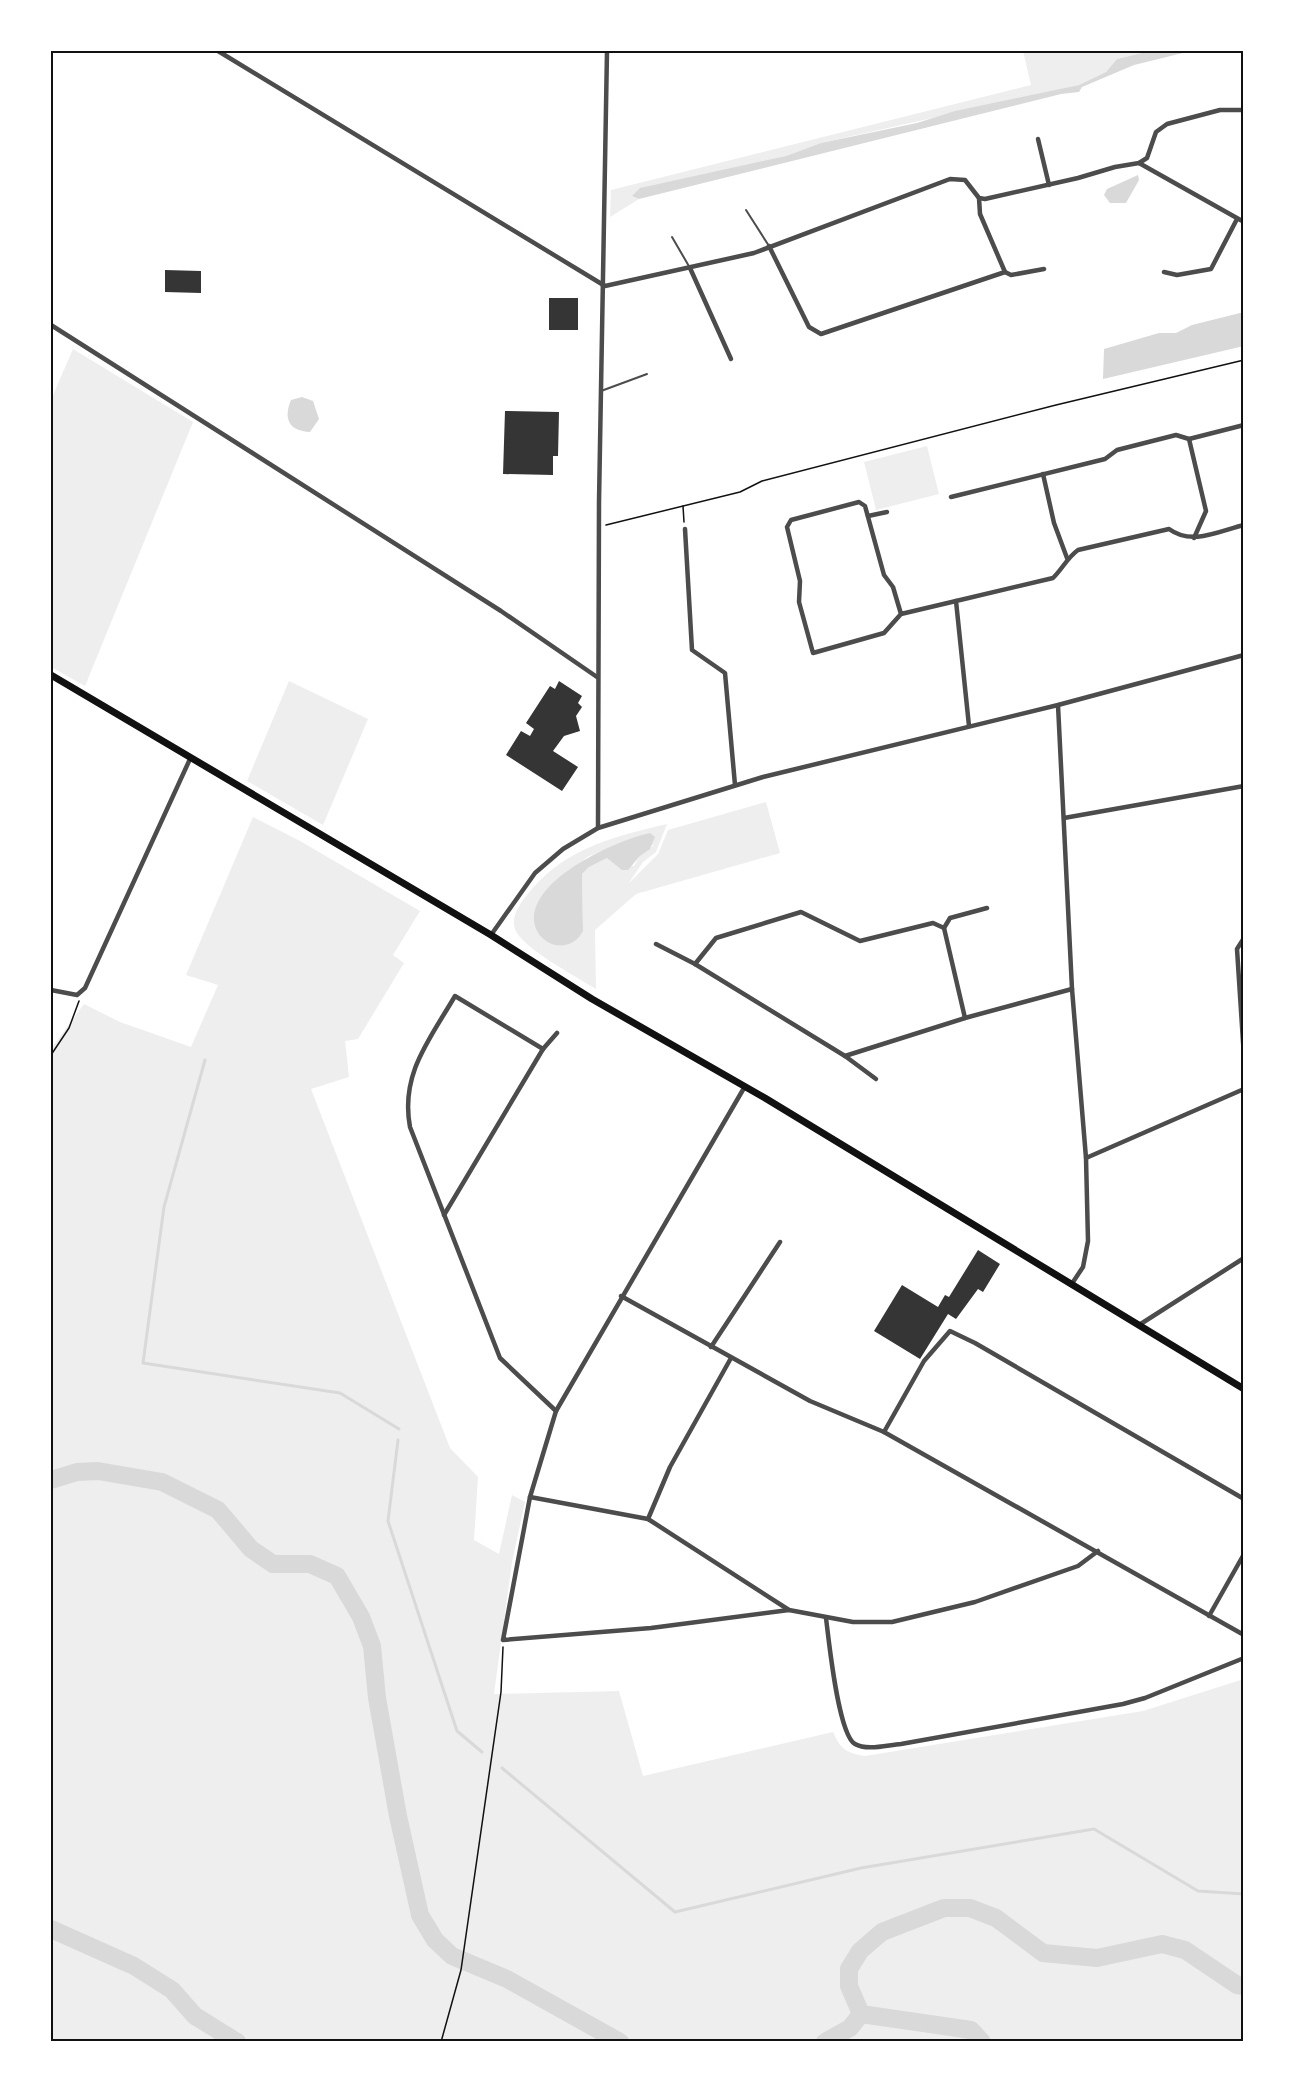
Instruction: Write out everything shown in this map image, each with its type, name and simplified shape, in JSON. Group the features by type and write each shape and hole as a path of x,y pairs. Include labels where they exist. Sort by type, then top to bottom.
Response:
{"main road":[{"path":"51,675 491,935 1244,1389"}],"street":[{"path":"218,51 604,286 754,253 958,177 965,180 979,198 980,214 1005,272 1011,275 1044,269"},
{"path":"598,828 598,526 607,51"},
{"path":"979,198 993,198 1049,185 1087,173 1139,163 1147,158 1156,132 1167,124 1220,110 1244,110"},
{"path":"1038,139 1049,185"},
{"path":"1139,163 1244,222"},
{"path":"1164,272 1177,275 1211,269 1237,219"},
{"path":"769,246 809,327 821,334 1005,272"},
{"path":"690,268 731,359"},
{"path":"51,326 501,611 597,677"},
{"path":"951,497 1105,459 1117,450 1176,435 1189,439 1244,425"},
{"path":"1189,439 1206,511 1194,538"},
{"path":"1043,474 1054,523 1067,558"},
{"path":"901,614 893,587 884,575 865,506 859,502 791,520 787,527 800,581 799,602 813,653 884,633 901,614 1053,578 1062,569 1067,558 1078,550 1169,529 1185,538 1194,538 1244,525"},
{"path":"868,516 887,512"},
{"path":"685,529 692,651 725,674 735,785"},
{"path":"956,600 969,726"},
{"path":"491,935 535,873 563,849 598,828 735,785 1058,705 1244,655"},
{"path":"1058,705 1072,989 1086,1158 1088,1241 1083,1267 1071,1285"},
{"path":"51,990 79,994 87,984 190,759"},
{"path":"1064,818 1244,786"},
{"path":"965,1018 944,928 950,918 987,908"},
{"path":"695,964 716,938 801,912 860,941 933,923 944,928"},
{"path":"1244,938 1237,949 1244,1057"},
{"path":"656,944 695,964 845,1056 876,1079"},
{"path":"845,1056 965,1018 1072,989"},
{"path":"543,1049 455,996 412,1071 406,1109 410,1127 500,1358 556,1411"},
{"path":"444,1215 543,1049 557,1033"},
{"path":"744,1088 556,1411 530,1497 503,1640 661,1627 789,1610 853,1622 892,1622 975,1602 1078,1566 1098,1551"},
{"path":"1086,1158 1244,1089"},
{"path":"711,1347 780,1242"},
{"path":"1139,1325 1244,1258"},
{"path":"621,1296 810,1401 884,1432 1244,1635"},
{"path":"884,1432 924,1361 950,1331 975,1343 1244,1498"},
{"path":"648,1519 670,1467 731,1358"},
{"path":"530,1497 648,1519 789,1610"},
{"path":"1209,1616 1244,1554"},
{"path":"826,1618 843,1728 854,1744 866,1747 901,1744 1123,1704 1144,1698 1244,1658"}],"lane":[{"path":"746,210 769,246"},
{"path":"672,237 690,268"},
{"path":"601,391 647,374"}],"path":[{"path":"598,526 740,492 762,481 1044,408 1244,360"},
{"path":"683,506 685,529"},
{"path":"51,1055 72,1022 79,1002 79,994"},
{"path":"441,2042 461,1970 501,1692 503,1640"}],"shaded area":[{"path":"1023,51 1150,51 1117,59 1106,72 1079,85 821,143 786,156 632,196 639,199 610,217 611,190 1031,85"},
{"path":"1150,51 1191,51 1134,65 1082,87 1079,92 1061,94 639,199 632,196 640,188 786,156 821,143 917,123 955,111 1079,85 1106,72 1117,59"},
{"path":"1138,175 1139,180 1126,203 1110,203 1104,195 1107,189"},
{"path":"1244,312 1244,346 1103,379 1104,349 1159,333 1176,333 1192,325"},
{"path":"73,349 193,422 85,686 51,667 51,400"},
{"path":"302,397 313,401 319,419 310,432 297,429 288,418 291,400"},
{"path":"927,446 939,494 876,510 864,462"},
{"path":"289,681 368,719 323,825 247,781"},
{"path":"766,802 780,853 636,894 595,930 596,989 531,948 517,933 514,920 523,900 553,869 570,857 606,841 667,824 656,852 643,862 628,884 658,854 668,830","holes":["654,845 640,856 634,866 618,867 613,860 607,858 589,867 582,874 583,931 540,901 587,857 601,851"]},
{"path":"253,817 300,841 420,911 393,955 404,963 358,1039 345,1041 349,1077 311,1089 450,1448 478,1477 474,1540 499,1554 512,1495 525,1502 512,1562 494,1694 619,1691 643,1776 833,1732 845,1750 865,1756 1143,1711 1244,1679 1244,2042 51,2042 51,1049 84,1004 120,1022 191,1047 218,985 186,975"},
{"path":"650,833 655,837 650,849 640,856 628,870 622,870 607,858 589,867 582,874 583,931 577,939 570,943 554,945 541,936 534,920 537,904 561,876 598,853"}],"building":[{"path":"165,270 201,271 201,293 165,292"},
{"path":"549,298 578,298 578,330 549,330"},
{"path":"505,411 559,412 558,456 553,456 553,475 503,474"},
{"path":"559,681 582,696 578,703 582,707 576,716 580,731 564,736 553,751 578,767 562,791 506,755 521,731 530,736 534,729 526,723 550,686 555,689"},
{"path":"978,1250 1000,1264 983,1292 978,1289 956,1319 948,1314 920,1359 874,1331 902,1285 938,1307 945,1295 949,1297"}],"waterway":[{"path":"205,1060 164,1207 143,1363 340,1393 399,1429"},
{"path":"398,1440 388,1521 457,1731 482,1752"},
{"path":"51,1480 77,1472 98,1471 162,1482 218,1510 251,1549 273,1564 310,1564 337,1576 361,1617 372,1646 377,1698 398,1816 420,1915 435,1940 452,1956 507,1979 620,2042"},
{"path":"502,1768 675,1912 861,1868 1094,1829 1198,1891 1244,1894"},
{"path":"825,2042 850,2028 861,2014 849,1986 849,1969 860,1951 882,1932 944,1908 970,1908 996,1918 1043,1953 1097,1958 1162,1944 1185,1950 1237,1985 1244,1986"},
{"path":"51,1929 134,1966 172,1990 195,2016 237,2042"},
{"path":"861,2014 971,2030 982,2042"}]}
